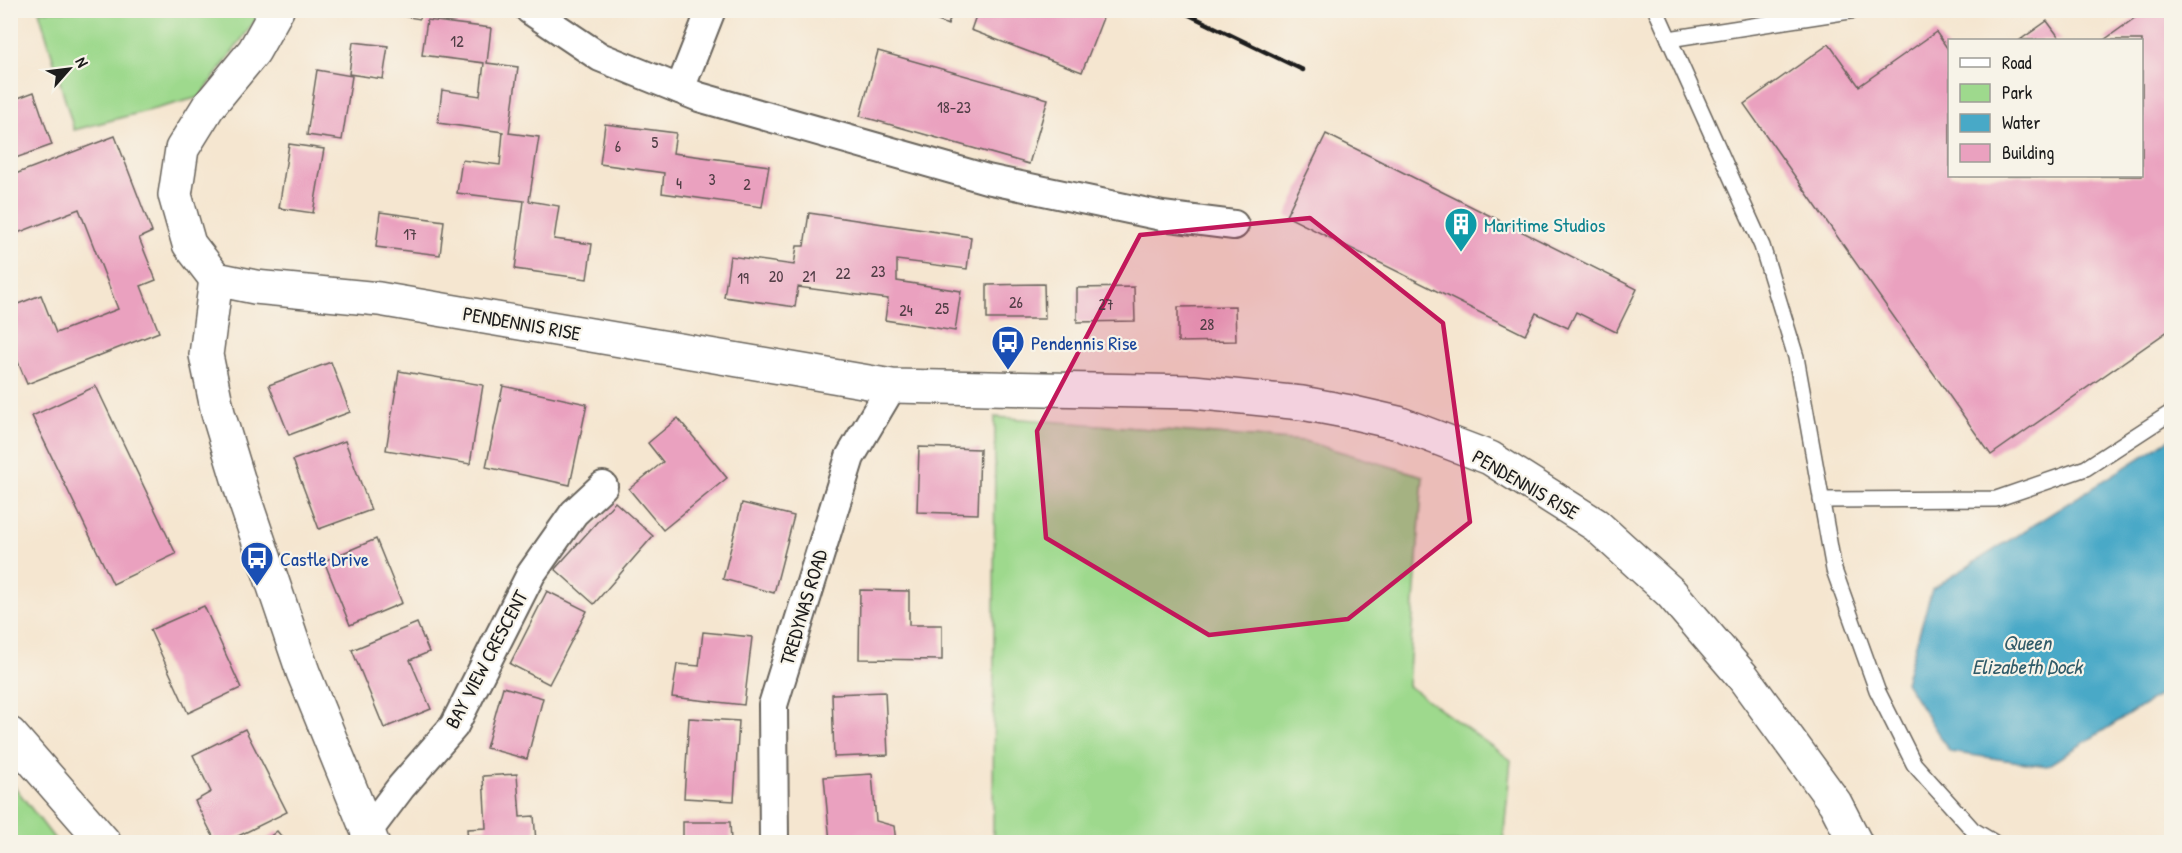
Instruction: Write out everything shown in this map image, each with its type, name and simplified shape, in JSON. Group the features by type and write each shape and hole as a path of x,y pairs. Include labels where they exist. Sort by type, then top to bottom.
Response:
{"street":[{"path":"277,10 254,51 208,107 182,149 175,195 189,244 216,279 206,355 218,413 242,492 303,672 370,837"},
{"path":"530,10 600,57 699,97 987,179 1162,216 1234,225"},
{"path":"680,89 711,10"},
{"name":"PENDENNIS RISE","path":"216,279 255,287 380,299 892,386 1193,392 1302,403 1398,423 1490,458 1596,525 1671,593 1743,677 1835,803 1855,843"},
{"name":"TREDYNAS ROAD","path":"774,843 772,705 850,457 892,386"},
{"name":"BAY VIEW CRESCENT","path":"370,837 401,787 454,726 531,574 574,513 603,486"},
{"path":"10,734 104,843"}],"lane":[{"path":"1656,10 1762,246 1796,357 1833,570 1876,690 1914,764 1973,830 1993,843"},
{"path":"1669,39 1856,10"},
{"path":"1821,500 1996,498 2086,468 2172,412"}],"highlighted area":[{"path":"1310,218 1443,323 1470,522 1348,619 1209,635 1046,538 1037,431 1140,235"}],"green space":[{"path":"39,11 262,11 200,97 74,130"},
{"path":"995,417 1304,441 1423,476 1408,686 1511,760 1503,842 993,842"},
{"path":"11,782 57,842 11,842"}],"water":[{"name":"Queen Elizabeth Dock","path":"2171,438 2171,688 2047,766 1950,752 1905,682 1932,589"}],"building":[{"path":"367,10 422,10 420,19"},
{"path":"911,10 953,10 948,25"},
{"path":"978,10 1083,10 1103,18 1082,72 971,30"},
{"path":"2146,10 2172,10 2172,328 1991,455 1744,104 1829,44 1859,86 1936,32 1948,49 1948,177 2143,177 2143,39 2105,39"},
{"path":"427,20 491,28 487,63 518,67 509,133 539,137 529,201 559,206 554,239 592,244 587,279 515,269 524,201 457,193 462,160 500,165 503,132 438,123 442,90 480,96 484,63 422,55"},
{"path":"2047,21 2060,39 2021,39"},
{"path":"353,42 388,46 383,79 349,74"},
{"path":"878,51 1048,99 1029,164 860,116"},
{"path":"317,70 352,76 342,140 307,135"},
{"path":"34,92 52,145 10,160 10,101"},
{"path":"605,124 676,133 673,153 769,166 762,207 662,193 664,173 600,164"},
{"name":"Maritime Studios","path":"1326,134 1637,289 1616,332 1576,312 1568,328 1536,313 1525,335 1286,216"},
{"path":"115,136 152,232 139,238 156,280 141,286 159,332 27,384 10,342 10,307 41,295 56,333 118,309 79,209 10,236 10,176"},
{"path":"289,144 324,149 313,213 279,208"},
{"path":"380,212 444,221 440,255 376,247"},
{"path":"809,213 971,237 967,269 897,260 897,281 961,291 955,331 885,320 888,299 798,287 795,307 724,297 730,256 794,265 797,246 804,246"},
{"path":"1044,284 1045,319 987,319 987,285"},
{"path":"1134,287 1135,321 1077,322 1077,288"},
{"path":"1235,306 1236,341 1178,342 1178,307"},
{"path":"331,362 350,412 289,435 269,385"},
{"path":"399,371 483,385 470,464 386,450"},
{"path":"96,386 176,554 113,584 32,416"},
{"path":"503,386 587,404 570,485 486,467"},
{"path":"678,418 727,478 663,530 629,489 663,462 648,443"},
{"path":"345,441 371,510 319,529 293,460"},
{"path":"919,447 980,449 978,514 917,512"},
{"path":"615,502 653,536 594,604 555,569"},
{"path":"742,503 794,516 774,593 723,579"},
{"path":"376,539 402,603 350,625 324,561"},
{"path":"860,590 909,591 909,625 942,625 942,660 859,659"},
{"path":"547,591 587,611 549,684 510,664"},
{"path":"204,606 241,688 188,713 150,630"},
{"path":"417,623 429,652 410,660 431,709 384,728 352,650"},
{"path":"703,632 752,637 744,705 672,697 677,664 699,666"},
{"path":"503,687 543,698 527,759 486,748"},
{"path":"885,692 888,755 834,757 832,694"},
{"path":"689,718 739,721 734,801 684,798"},
{"path":"245,729 287,812 226,842 216,842 195,801 211,792 193,755"},
{"path":"517,774 520,817 534,816 536,842 468,842 467,829 486,828 483,776"},
{"path":"872,774 876,821 894,826 896,842 830,842 824,777"},
{"path":"683,822 730,822 731,842 683,842"},
{"path":"277,831 286,842 263,842"}],"railway":[{"path":"1179,10 1303,70"}],"place":[{"name":"Maritime Studios","path":"1461,253"},
{"name":"Pendennis Rise","path":"1008,371"},
{"name":"Castle Drive","path":"257,587"}]}
